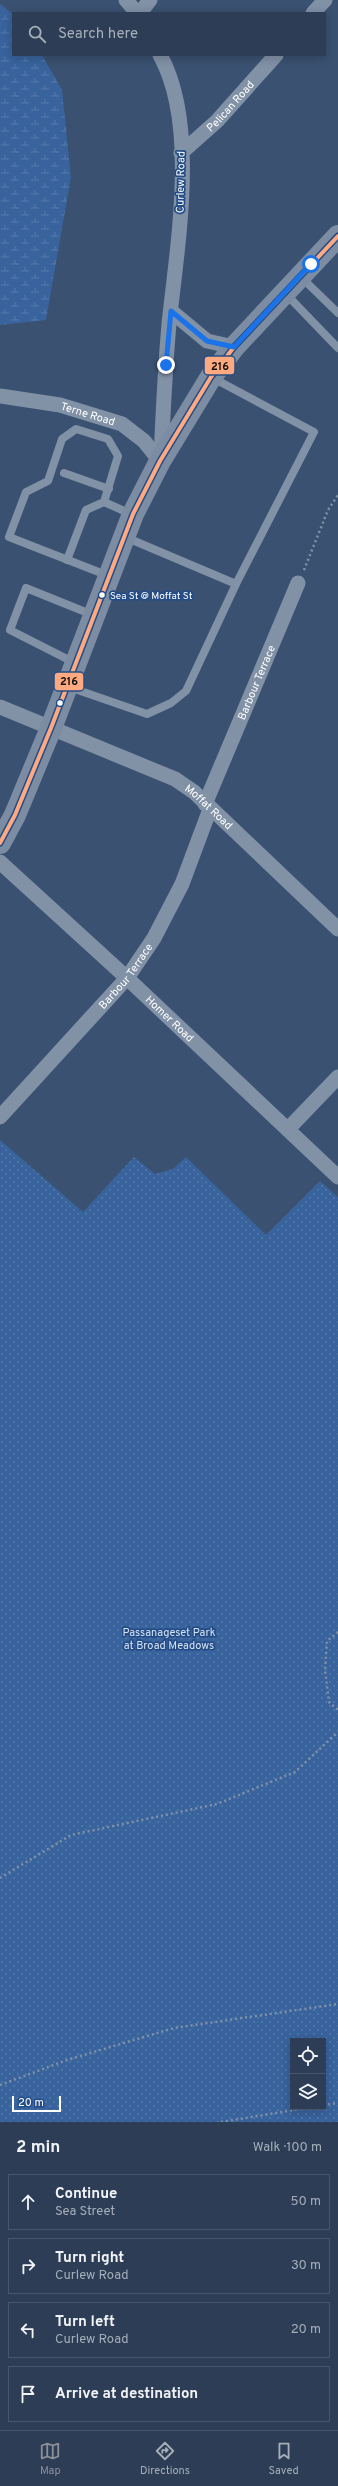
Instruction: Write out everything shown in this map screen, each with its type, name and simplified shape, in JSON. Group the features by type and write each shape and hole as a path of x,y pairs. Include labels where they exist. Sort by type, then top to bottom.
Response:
{"main road":[{"path":"0,843 15,815 51,728 133,514 160,461 211,377 234,347 338,236"}],"street":[{"path":"126,0 136,12"},
{"path":"141,12 150,0"},
{"path":"314,12 325,0"},
{"name":"Curlew Road","path":"160,461 181,199 181,127 167,68 161,56"},
{"name":"Pelican Road","path":"181,153 216,121 275,56"},
{"path":"171,311 207,341 234,347"},
{"name":"Terne Road","path":"0,396 60,405 122,424 144,441 160,461"},
{"name":"Barbour Terrace","path":"0,1117 127,978 154,938 182,884 208,806 298,583"},
{"name":"Moffat Road","path":"0,707 175,779 208,806 337,926"},
{"name":"Homer Road","path":"0,862 127,978 338,1177"},
{"path":"288,1129 338,1078"}],"lane":[{"path":"300,276 338,313"},
{"path":"285,292 338,348"},
{"path":"67,686 146,714 171,703 186,691 236,584 314,432 211,377"},
{"path":"67,560 86,510 104,502 118,456 108,440 76,429 62,439 48,481 26,492 8,537 67,560 109,576"},
{"path":"64,472 109,489"},
{"path":"104,502 133,514"},
{"path":"124,537 236,584"},
{"path":"76,664 10,630 26,588 94,615"}],"path":[{"path":"298,583 328,510 338,495"},
{"path":"338,1632 327,1641 325,1670 329,1702 338,1710"},
{"path":"0,1878 71,1835 217,1804 295,1772 338,1732"},
{"path":"0,2085 67,2060 174,2028 338,2004"},
{"path":"326,2105 338,2103"},
{"path":"221,2122 294,2110"}],"green space":[{"path":"0,4 12,13 12,56 43,56 62,90 71,177 46,320 0,325"},
{"name":"Passanageset Park at Broad Meadows","path":"0,1140 83,1212 134,1157 155,1174 173,1169 186,1157 266,1235 320,1181 338,1197 338,2122 0,2122"}],"transit line":[{"name":"216","path":"0,843 15,815 51,728 133,514 160,461 211,377 234,347 338,236"}],"place":[{"name":"Sea St @ Moffat St","path":"102,595"}],"route":[{"path":"166,365 171,311 207,341 234,347 311,264"}]}
